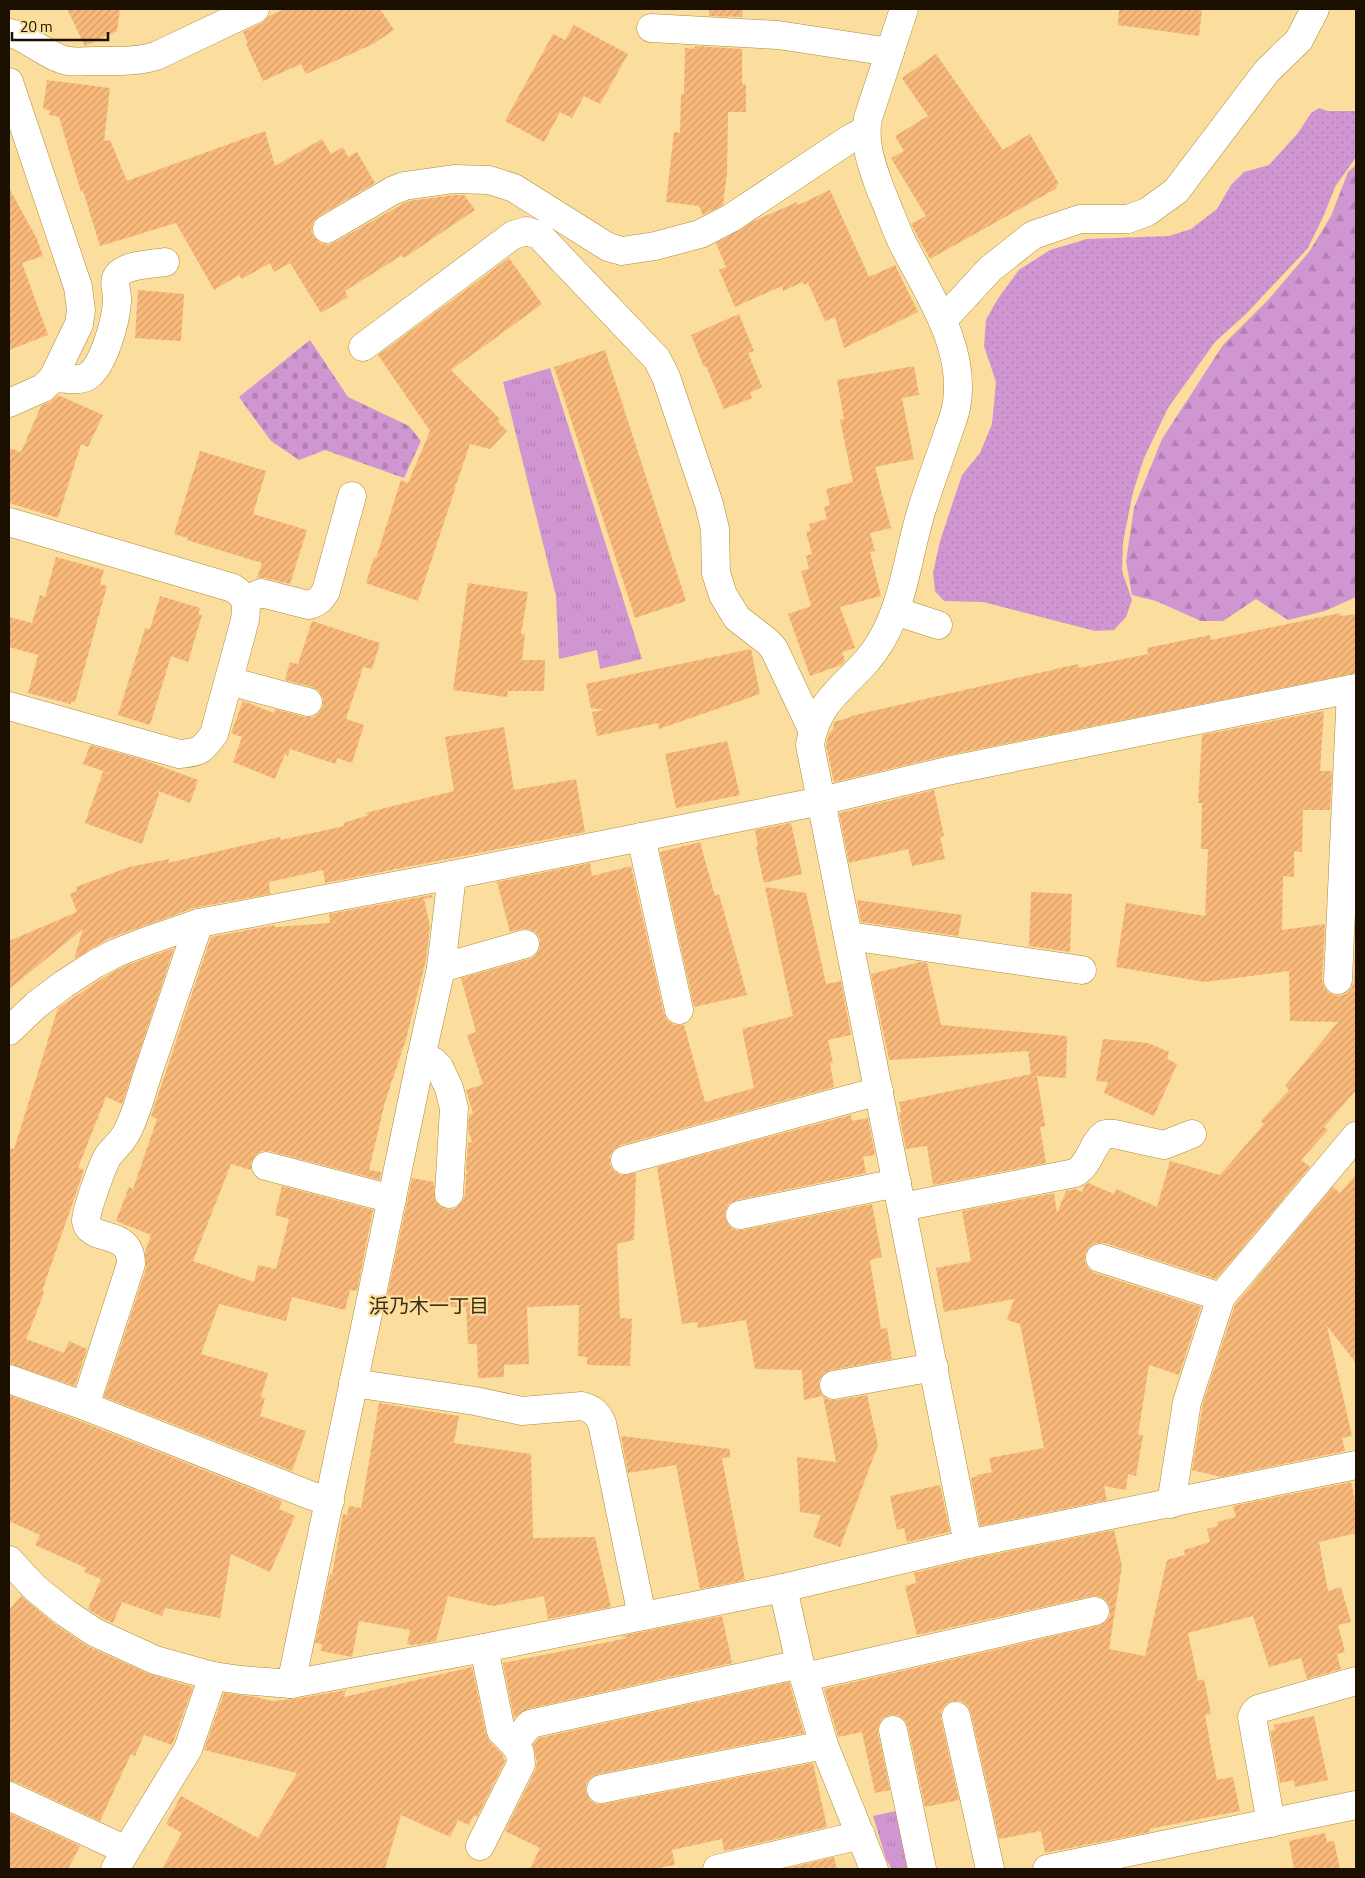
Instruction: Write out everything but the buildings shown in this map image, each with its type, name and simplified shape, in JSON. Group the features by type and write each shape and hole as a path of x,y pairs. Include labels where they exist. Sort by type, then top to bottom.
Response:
{"street":[{"path":"9,34 12,33 68,61 139,61 156,56 223,16 255,9"},
{"path":"904,9 868,118 865,132 867,151 901,239 943,320 958,377 956,408 912,542 902,590 894,611 880,643 819,714 812,729 810,745 968,1544"},
{"path":"943,320 990,268 1033,235 1080,219 1128,219 1146,212 1176,190 1267,71 1299,40 1315,9"},
{"path":"651,28 778,35 890,52"},
{"path":"9,82 80,298 81,310 79,324 53,378 43,388 9,403"},
{"path":"327,229 392,190 404,186 474,178 489,180 514,188 608,247 622,251 655,246 700,234 731,218 851,138 865,132"},
{"path":"363,347 512,235 526,231 539,235 657,359 666,377 709,504 715,529 716,573 724,595 737,618 764,638 774,649 812,729"},
{"path":"53,378 77,379 88,376 103,355 116,316 116,276 129,268 165,262"},
{"path":"245,600 261,593 308,605 316,603 322,598 326,591 352,496"},
{"path":"9,522 233,588 241,593 247,608 214,734 204,748 192,753 179,754 9,706"},
{"path":"894,611 938,625"},
{"path":"229,681 308,702"},
{"path":"9,1032 36,1005 95,964 144,942 200,923 821,801 957,769 1354,688 1338,980"},
{"path":"640,837 680,1010"},
{"path":"291,1684 441,968 452,875"},
{"path":"85,1406 131,1264 131,1255 127,1247 119,1241 95,1233 88,1227 86,1220 88,1210 104,1164 128,1131 200,923"},
{"path":"849,936 1082,970"},
{"path":"441,968 525,944"},
{"path":"421,1058 433,1060 439,1067 449,1088 454,1108 450,1194"},
{"path":"625,1160 879,1091"},
{"path":"740,1215 1075,1173 1085,1165 1098,1141 1105,1134 1114,1134 1164,1145 1192,1134"},
{"path":"1170,1504 1187,1402 1221,1297 1356,1136"},
{"path":"266,1166 392,1199"},
{"path":"1100,1258 1221,1297"},
{"path":"834,1385 934,1366"},
{"path":"9,1379 85,1406 312,1496 330,1501"},
{"path":"354,1383 475,1401 522,1411 582,1406 591,1408 597,1413 602,1423 642,1616"},
{"path":"9,1560 35,1588 66,1613 94,1632 154,1660 213,1676 291,1684 484,1648 783,1588 968,1544 1356,1465"},
{"path":"783,1588 802,1670 824,1745 874,1869"},
{"path":"514,1744 530,1724 1096,1611"},
{"path":"480,1846 521,1764 520,1753 501,1731 484,1648"},
{"path":"9,1796 120,1860 188,1749 213,1676"},
{"path":"1271,1823 1252,1717 1254,1713 1258,1709 1356,1681"},
{"path":"956,1716 990,1869"},
{"path":"893,1730 922,1869"},
{"path":"601,1789 824,1745"},
{"path":"1047,1869 1356,1805"},
{"path":"717,1869 861,1835"}],"green space":[{"path":"1319,108 1328,111 1356,111 1356,157 1335,187 1308,248 1246,314 1215,342 1168,408 1144,458 1133,492 1123,542 1122,571 1132,600 1126,617 1114,630 1095,631 983,602 944,601 935,591 933,573 940,541 962,475 980,453 992,424 996,382 984,346 986,320 997,300 1019,270 1050,250 1087,239 1169,236 1191,229 1217,209 1231,185 1244,172 1269,165 1298,133 1311,113"},
{"path":"1356,165 1356,597 1325,611 1288,620 1256,599 1223,621 1201,621 1156,601 1132,595 1126,561 1134,508 1162,439 1223,345 1268,300 1309,252 1331,216 1348,172"},
{"path":"310,340 348,397 409,426 421,441 404,478 325,450 299,460 271,441 239,397"},
{"path":"550,368 642,659 600,669 597,650 559,659 556,596 503,382"},
{"path":"900,1810 913,1869 892,1869 886,1859 873,1816"}],"district":[{"name":"浜乃木一丁目","path":"429,1306"}]}
